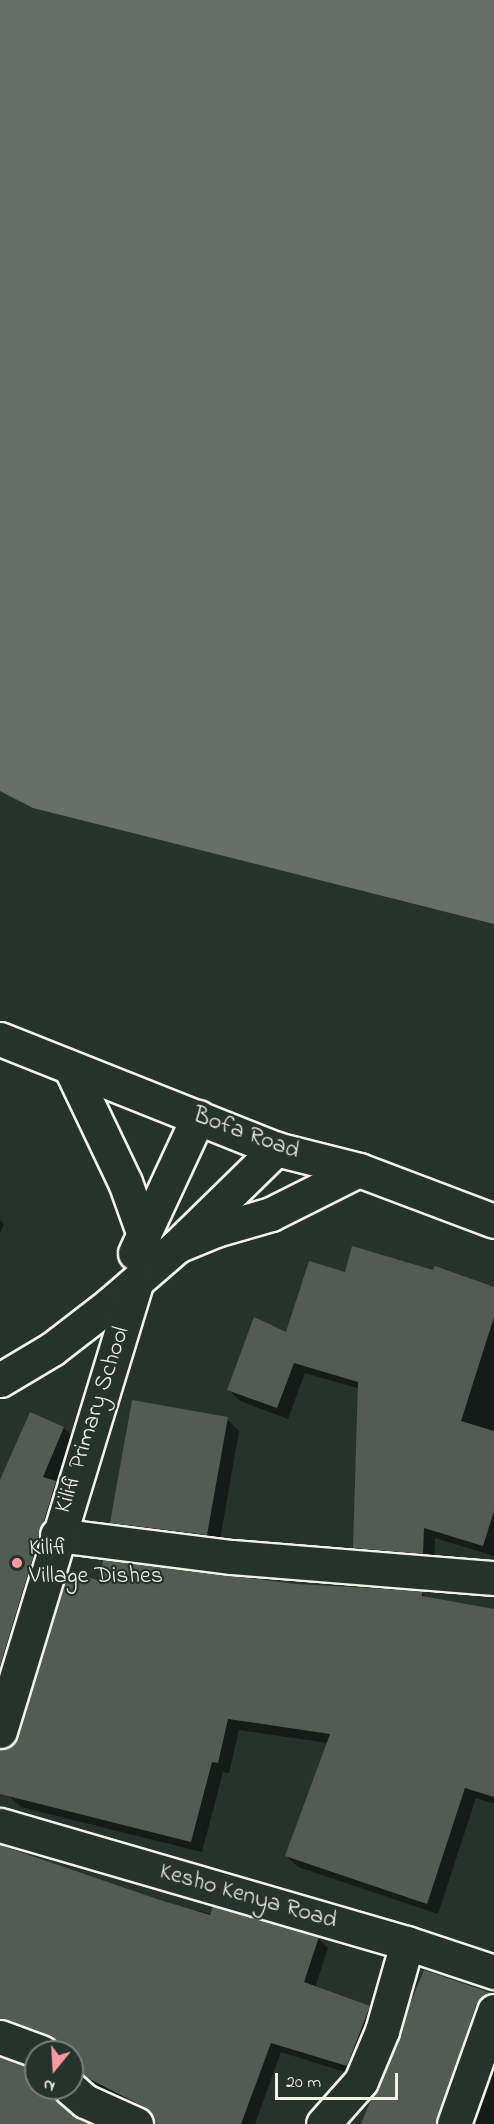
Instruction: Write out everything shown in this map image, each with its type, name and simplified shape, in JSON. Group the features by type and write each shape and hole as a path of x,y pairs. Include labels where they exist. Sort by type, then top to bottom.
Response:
{"street":[{"name":"Bofa Road","path":"0,1039 276,1149 359,1170 494,1221"},
{"path":"71,1068 125,1182 144,1235"},
{"path":"109,1305 198,1118"},
{"path":"0,1380 52,1349 109,1305 177,1246 276,1149"},
{"path":"177,1246 216,1230 271,1214 359,1170"},
{"name":"Kilifi Primary School","path":"0,1731 57,1535 136,1282"},
{"path":"57,1535 232,1557 494,1578"},
{"name":"Kesho Kenya Road","path":"0,1825 407,1943 494,1972"},
{"path":"324,2124 361,2081 382,2031 407,1943"},
{"path":"453,2124 494,2011"},
{"path":"0,2037 24,2046"},
{"path":"84,2100 136,2124"}],"shaded area":[{"path":"0,0 494,0 494,924 33,808 0,791"}],"building":[{"path":"352,1246 433,1270 435,1266 494,1287 494,1317 461,1421 494,1431 494,1511 483,1546 424,1528 423,1554 353,1548 358,1382 294,1363 277,1408 227,1390 254,1317 286,1332 309,1261 345,1272"},
{"path":"132,1400 228,1417 207,1535 110,1523"},
{"name":"Kilifi Village Dishes","path":"30,1412 64,1427 43,1477 56,1481 0,1666 0,1480"},
{"path":"103,1560 296,1584 422,1591 422,1596 494,1609 494,1797 465,1788 427,1904 285,1856 330,1734 228,1719 218,1763 212,1762 191,1842 0,1794 0,1749 12,1745 18,1736 68,1571 100,1581"},
{"path":"0,1845 210,1915 213,1906 319,1937 304,1982 370,2006 347,2066 271,2043 241,2124 154,2124 144,2107 84,2076 84,2040 56,2040 48,2035 0,2019"},
{"path":"424,1970 491,1993 476,2005 436,2124 361,2124"},
{"path":"0,2057 24,2066 24,2100 57,2100 90,2124 0,2124"}],"place":[{"name":"Kilifi Village Dishes","path":"17,1563"}]}
